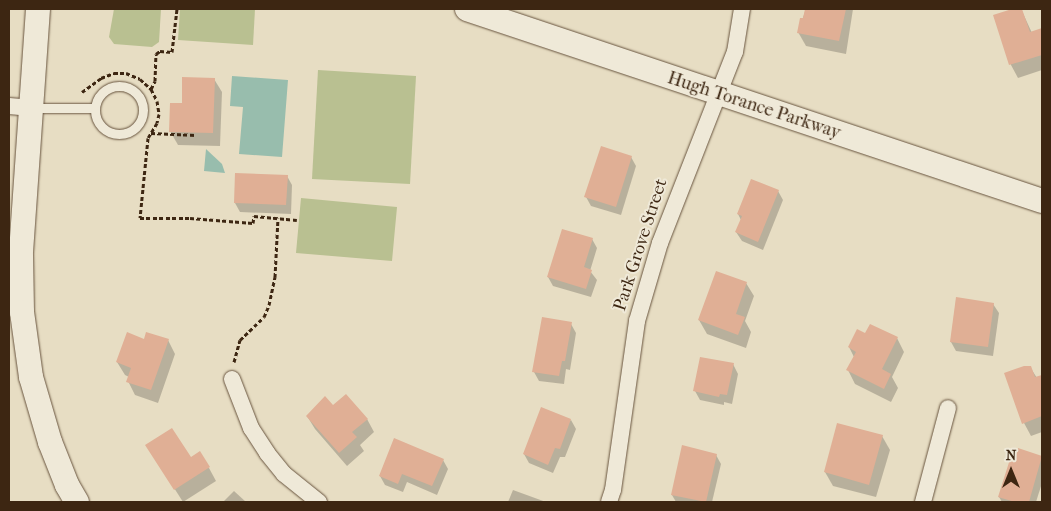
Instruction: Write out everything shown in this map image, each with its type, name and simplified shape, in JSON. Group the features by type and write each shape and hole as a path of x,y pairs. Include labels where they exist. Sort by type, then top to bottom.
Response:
{"street":[{"path":"38,9 21,255 22,312 31,377 47,432 67,485 77,502"},
{"name":"Hugh Torance Parkway","path":"467,9 719,95 1042,201"},
{"name":"Park Grove Street","path":"608,502 613,490 637,321 660,243 735,52 742,9"},
{"path":"9,106 32,108"},
{"path":"232,379 251,428 267,453 284,474 319,502"},
{"path":"923,502 948,408"}],"lane":[{"path":"121,85 130,88 138,94 144,112 141,122 135,129 126,134 116,134 100,126 95,118 94,108 97,98 103,91 111,86 121,85"},
{"path":"32,108 94,108"}],"path":[{"path":"151,89 154,81 156,54 160,51 172,52 177,9"},
{"path":"74,92 84,92 91,84 101,78 126,73 140,79 151,89 157,100 159,114 152,133 148,138 140,218 190,218 253,223 254,216 297,220"},
{"path":"152,133 196,135"},
{"path":"232,379 237,346 264,317 269,305 275,277 278,218"}],"shaded area":[{"path":"114,9 161,9 159,42 152,47 114,44 109,37"},
{"path":"180,9 255,9 253,45 178,40"},
{"path":"318,70 416,76 410,184 312,179"},
{"path":"232,76 288,80 282,157 239,154 243,107 230,106"},
{"path":"206,149 222,164 225,173 204,171"},
{"path":"301,198 397,207 392,261 296,253"}],"building":[{"path":"805,9 846,9 839,41 797,33 800,18 803,18"},
{"path":"1012,9 1022,9 1030,32 1042,28 1042,55 1009,65 993,15"},
{"path":"182,77 215,78 213,133 169,132 170,103 182,103"},
{"path":"601,146 632,156 616,207 584,197"},
{"path":"235,173 288,175 286,205 234,203"},
{"path":"751,179 779,190 758,242 735,232 742,216 737,214"},
{"path":"562,229 593,238 584,267 592,270 586,289 547,277"},
{"path":"716,271 747,282 736,314 745,317 738,335 698,320"},
{"path":"956,297 994,303 988,347 950,342"},
{"path":"542,317 572,322 565,361 562,361 559,376 532,372"},
{"path":"870,324 898,337 882,369 891,374 884,389 846,370 856,352 848,347 857,329 865,333"},
{"path":"127,332 144,339 146,332 169,339 151,390 126,382 131,368 116,362"},
{"path":"700,357 734,363 727,395 720,394 719,397 693,391"},
{"path":"1024,366 1031,366 1035,377 1042,375 1042,416 1022,424 1004,373"},
{"path":"346,394 368,419 352,432 357,437 339,453 306,416 325,396 333,405"},
{"path":"541,407 571,419 560,449 555,448 548,465 523,454"},
{"path":"837,423 883,435 869,485 824,472"},
{"path":"172,428 191,457 200,451 210,467 174,490 145,445"},
{"path":"394,438 444,459 432,486 402,474 398,484 379,476"},
{"path":"682,445 717,454 706,502 671,495"},
{"path":"1018,448 1042,456 1029,502 1015,502 998,497 1011,456 1015,457"}]}
